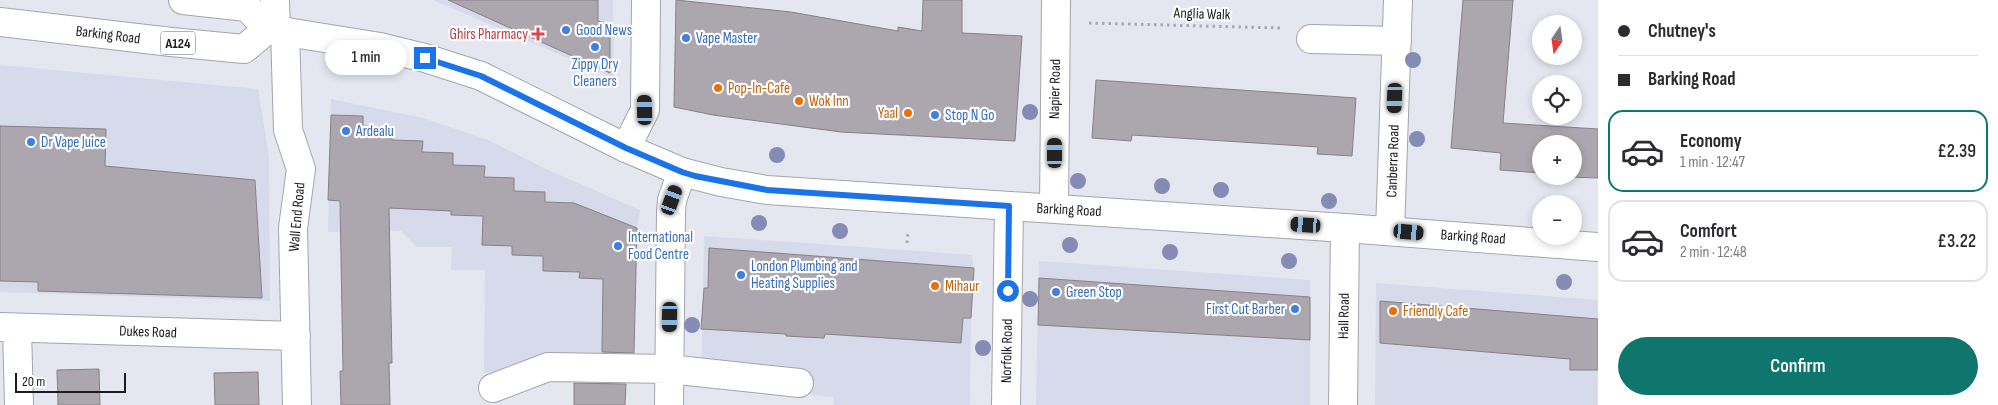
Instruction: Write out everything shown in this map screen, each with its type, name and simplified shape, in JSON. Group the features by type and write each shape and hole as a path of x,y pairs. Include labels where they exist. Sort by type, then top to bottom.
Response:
{"street":[{"path":"183,0 246,7 277,30"},
{"name":"Wall End Road","path":"275,0 288,130 301,169 293,228 297,405"},
{"path":"626,148 645,110 646,0"},
{"name":"Canberra Road","path":"1390,231 1398,0"},
{"name":"Napier Road","path":"1054,208 1056,11"},
{"name":"Barking Road","path":"0,22 171,42 244,48 277,30 380,47 425,58 481,76 626,148 682,172 767,190 1390,231 1598,247"},
{"path":"1300,33 1397,41"},
{"path":"668,405 672,200 682,172"},
{"name":"Norfolk Road","path":"1006,405 1009,206"},
{"name":"Hall Road","path":"1342,405 1345,228"},
{"path":"9,327 19,405"},
{"name":"Dukes Road","path":"9,327 296,336"},
{"path":"493,388 548,367 669,369 798,384"}],"path":[{"name":"Anglia Walk","path":"1056,11 1300,33"},
{"path":"907,243 908,232"}],"shaded area":[{"path":"433,0 613,0 614,78"},
{"path":"0,65 258,89 269,156 270,301 0,292"},
{"path":"331,99 423,118 488,140 546,169 640,210 637,228 634,363 626,376 484,373 485,270 451,270 452,247 417,247 401,231 328,232"},
{"path":"704,236 972,255 974,268 971,318 970,405 834,405 833,397 701,382"},
{"path":"1039,261 1310,280 1310,405 1036,405"},
{"path":"1376,283 1598,300 1598,405 1375,405"}],"building":[{"path":"448,0 598,0 598,21 610,24 610,73"},
{"path":"676,0 791,12 898,31 898,27 922,31 923,0 962,0 962,33 1022,36 1015,141 841,132 713,115 674,107"},
{"path":"1463,0 1513,0 1503,123 1598,129 1598,178 1582,177 1582,135 1532,135 1532,172 1500,170 1501,153 1451,148"},
{"path":"1096,80 1356,98 1352,156 1317,154 1318,147 1132,135 1131,141 1092,138"},
{"path":"331,115 363,116 363,126 393,127 392,140 423,141 422,152 453,153 453,165 485,166 484,177 514,178 514,191 545,192 545,202 574,203 637,228 634,353 602,352 603,279 579,278 580,272 543,271 543,256 512,255 512,246 482,245 483,216 451,215 451,211 389,208 392,363 389,363 390,405 341,405 340,371 343,371 340,201 328,200"},
{"path":"0,126 106,129 105,166 255,180 262,298 38,291 38,282 0,281"},
{"path":"709,248 974,268 971,318 963,318 961,343 825,334 824,338 804,337 786,336 786,334 701,329 704,288 708,288"},
{"path":"1039,278 1310,297 1310,340 1038,325"},
{"path":"1380,301 1598,319 1598,370 1570,370 1570,359 1380,343"},
{"path":"99,369 100,405 58,405 57,370"},
{"path":"258,372 259,405 215,405 214,373"},
{"path":"574,383 626,384 625,405 574,405"}],"place":[{"name":"Good News","path":"566,30"},
{"name":"Ghirs Pharmacy","path":"538,34"},
{"name":"Vape Master","path":"686,38"},
{"name":"Zippy Dry Cleaners","path":"595,47"},
{"name":"Pop-In-Cafe","path":"718,88"},
{"name":"Wok Inn","path":"799,101"},
{"name":"Yaal","path":"908,113"},
{"name":"Stop N Go","path":"935,115"},
{"name":"Ardealu","path":"346,131"},
{"name":"Dr Vape Juice","path":"31,142"},
{"name":"International Food Centre","path":"618,246"},
{"name":"London Plumbing and Heating Supplies","path":"741,275"},
{"name":"Mihaur","path":"935,286"},
{"name":"Green Stop","path":"1056,292"},
{"name":"First Cut Barber","path":"1295,309"},
{"name":"Friendly Cafe","path":"1393,311"}],"route":[{"path":"425,58 481,76 626,148 695,176 767,190 1009,206 1008,291"}]}
